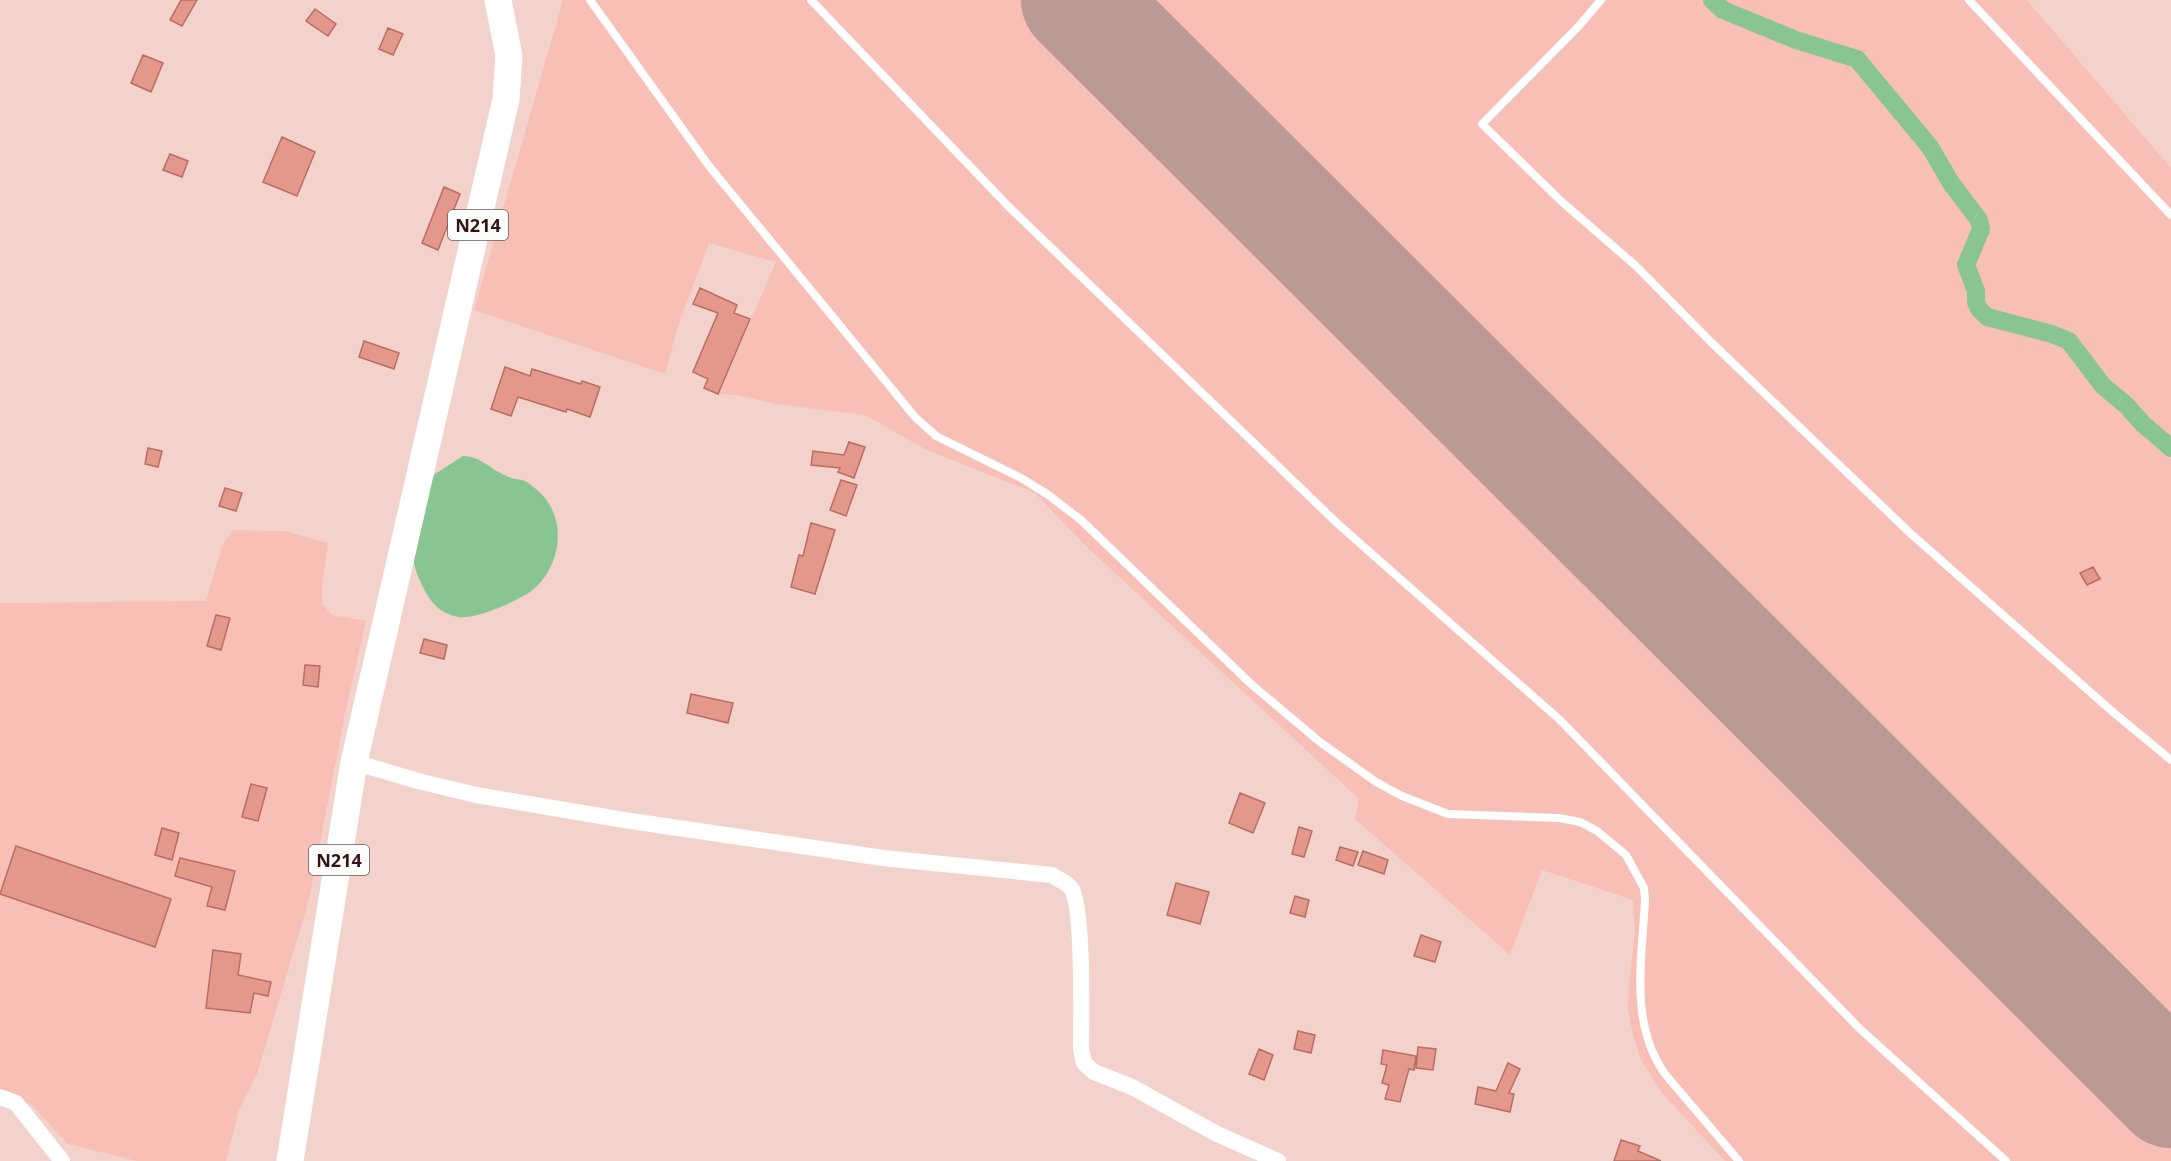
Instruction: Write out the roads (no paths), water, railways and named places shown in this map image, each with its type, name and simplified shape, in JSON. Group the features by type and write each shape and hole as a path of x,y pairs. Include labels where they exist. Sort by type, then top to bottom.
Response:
{"highway":[{"name":"N214","path":"290,1161 354,762 506,99 509,56 498,0"}],"street":[{"path":"354,762 476,795 624,820 883,858 1052,875 1071,887 1077,904 1081,1049 1084,1062 1094,1072 1131,1087 1216,1134 1278,1161"},
{"path":"0,1097 16,1103 62,1161"}],"lane":[{"path":"590,0 709,166 915,417 936,436 1021,478 1047,494 1081,520 1251,684 1320,742 1376,782 1412,800 1448,814 1559,818 1580,822 1597,831 1626,855 1640,881 1645,900 1640,1002 1647,1039 1655,1060 1665,1074 1739,1161"},
{"path":"811,0 1018,215 1338,524 1560,720 1859,1028 2006,1161"},
{"path":"1601,0 1578,27 1482,124 1561,201 1636,266 1711,342 1910,533 2114,713 2171,760"},
{"path":"1969,0 2171,215"}],"waterway":[{"path":"1712,0 1723,10 1796,40 1857,59 1930,147 1951,183 1979,220 1981,229 1966,265 1976,291 1976,302 1979,309 1987,317 2052,334 2069,341 2103,386 2171,448"}]}
